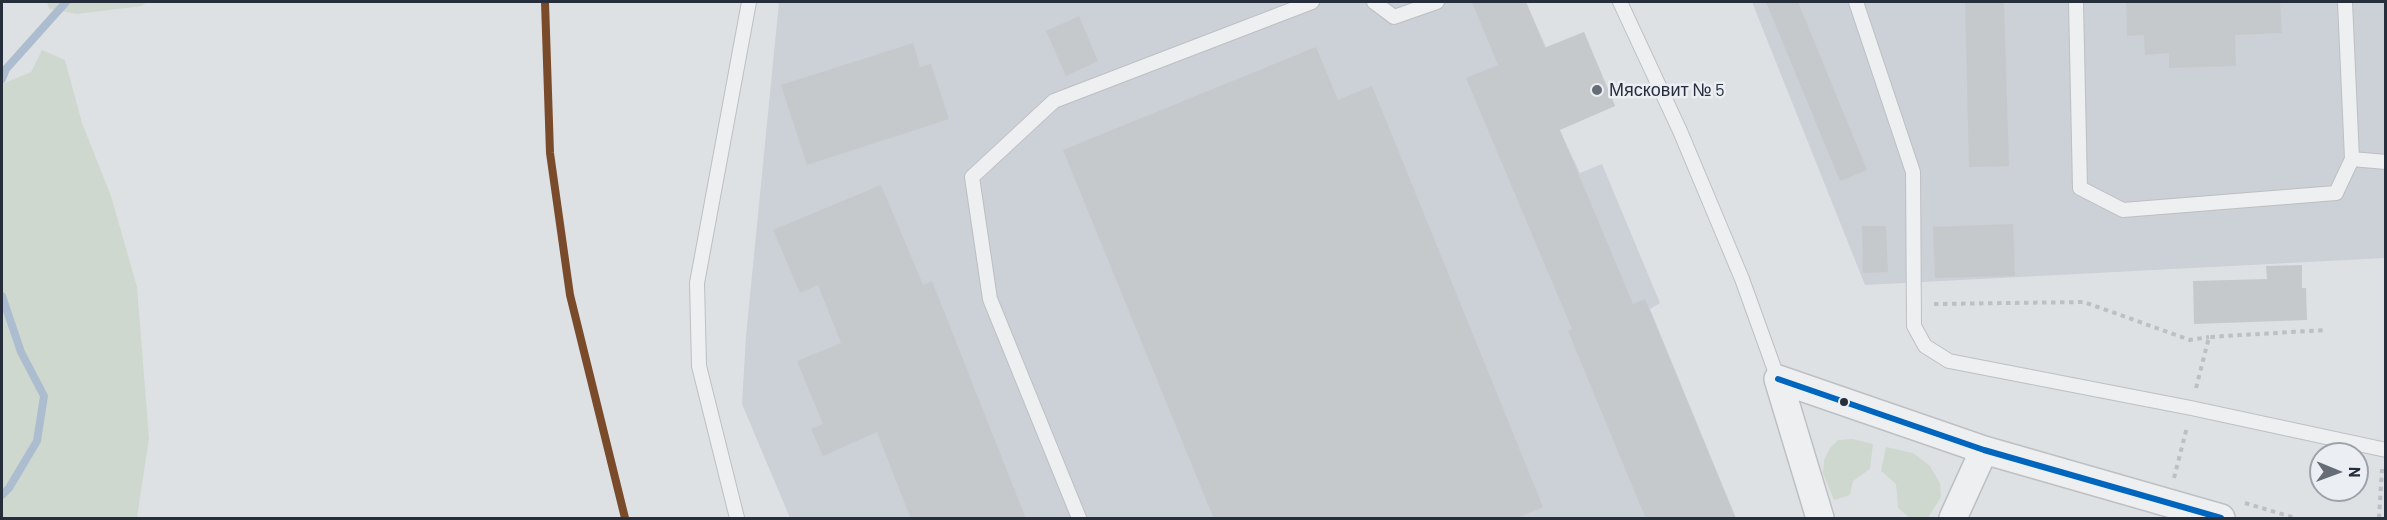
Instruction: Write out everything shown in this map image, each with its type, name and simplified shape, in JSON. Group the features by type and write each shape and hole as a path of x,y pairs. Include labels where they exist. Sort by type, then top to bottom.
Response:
{"street":[{"path":"1778,379 1984,450 2221,519"},
{"path":"1778,379 1820,519"},
{"path":"1953,519 1984,450"}],"lane":[{"path":"737,519 699,366 696,283 749,2"},
{"path":"1079,519 990,299 972,177 1054,101 1312,2"},
{"path":"1374,2 1394,17 1437,2"},
{"path":"1620,2 1684,142 1742,279 1778,379"},
{"path":"1856,2 1913,172 1914,326 1924,346 1949,361 2191,408 2384,450"},
{"path":"2076,2 2080,188 2123,210 2336,193 2352,159 2345,2"},
{"path":"2352,159 2385,162"}],"path":[{"path":"1913,304 2084,302 2190,340 2209,337"},
{"path":"2379,519 2384,450"}],"shaded area":[{"path":"47,2 147,2 142,6 77,14 49,9"},
{"path":"779,2 1526,2 1546,47 1584,32 1615,106 1559,129 1580,173 1602,164 1660,303 1650,309 1736,518 790,518 742,404 746,336"},
{"path":"1752,2 2385,2 2385,258 1865,285"},
{"path":"42,50 65,60 82,123 111,196 137,287 149,438 137,518 2,518 2,84 31,72"},
{"path":"1853,439 1873,444 1870,469 1853,481 1850,495 1834,500 1823,473 1824,460 1830,448 1838,440"},
{"path":"1886,447 1913,453 1930,466 1940,483 1941,497 1928,518 1910,518 1898,508 1896,484 1881,471"}],"building":[{"path":"1472,2 1526,2 1545,48 1584,32 1615,106 1560,130 1633,304 1645,299 1736,519 1646,519 1568,331 1572,329 1466,78 1498,65"},
{"path":"1766,2 1798,2 1867,170 1840,181"},
{"path":"1965,2 2004,2 2009,166 1969,167"},
{"path":"2126,2 2280,2 2282,33 2235,35 2236,66 2169,68 2169,53 2145,55 2144,35 2127,36"},
{"path":"1079,16 1098,61 1066,76 1046,31"},
{"path":"913,43 920,67 931,64 949,119 807,165 781,85"},
{"path":"1316,47 1338,100 1372,86 1543,507 1515,519 1214,519 1063,150"},
{"path":"881,185 923,285 932,281 1026,519 911,519 877,432 823,456 811,429 823,424 797,361 841,343 818,285 800,293 773,230"},
{"path":"2013,224 2015,276 1935,278 1933,227"},
{"path":"1862,226 1886,226 1888,272 1863,273"},
{"path":"2302,265 2302,288 2306,288 2307,320 2194,324 2193,281 2267,279 2266,266"}],"waterway":[{"path":"2,79 6,69 66,2"},
{"path":"2,296 21,352 44,396 37,441 9,488 2,495"}],"transit line":[{"path":"545,2 550,153 570,295 625,518"},
{"path":"1778,379 1984,450 2221,518"}],"place":[{"name":"Мясковит № 5","path":"1597,90"}]}
